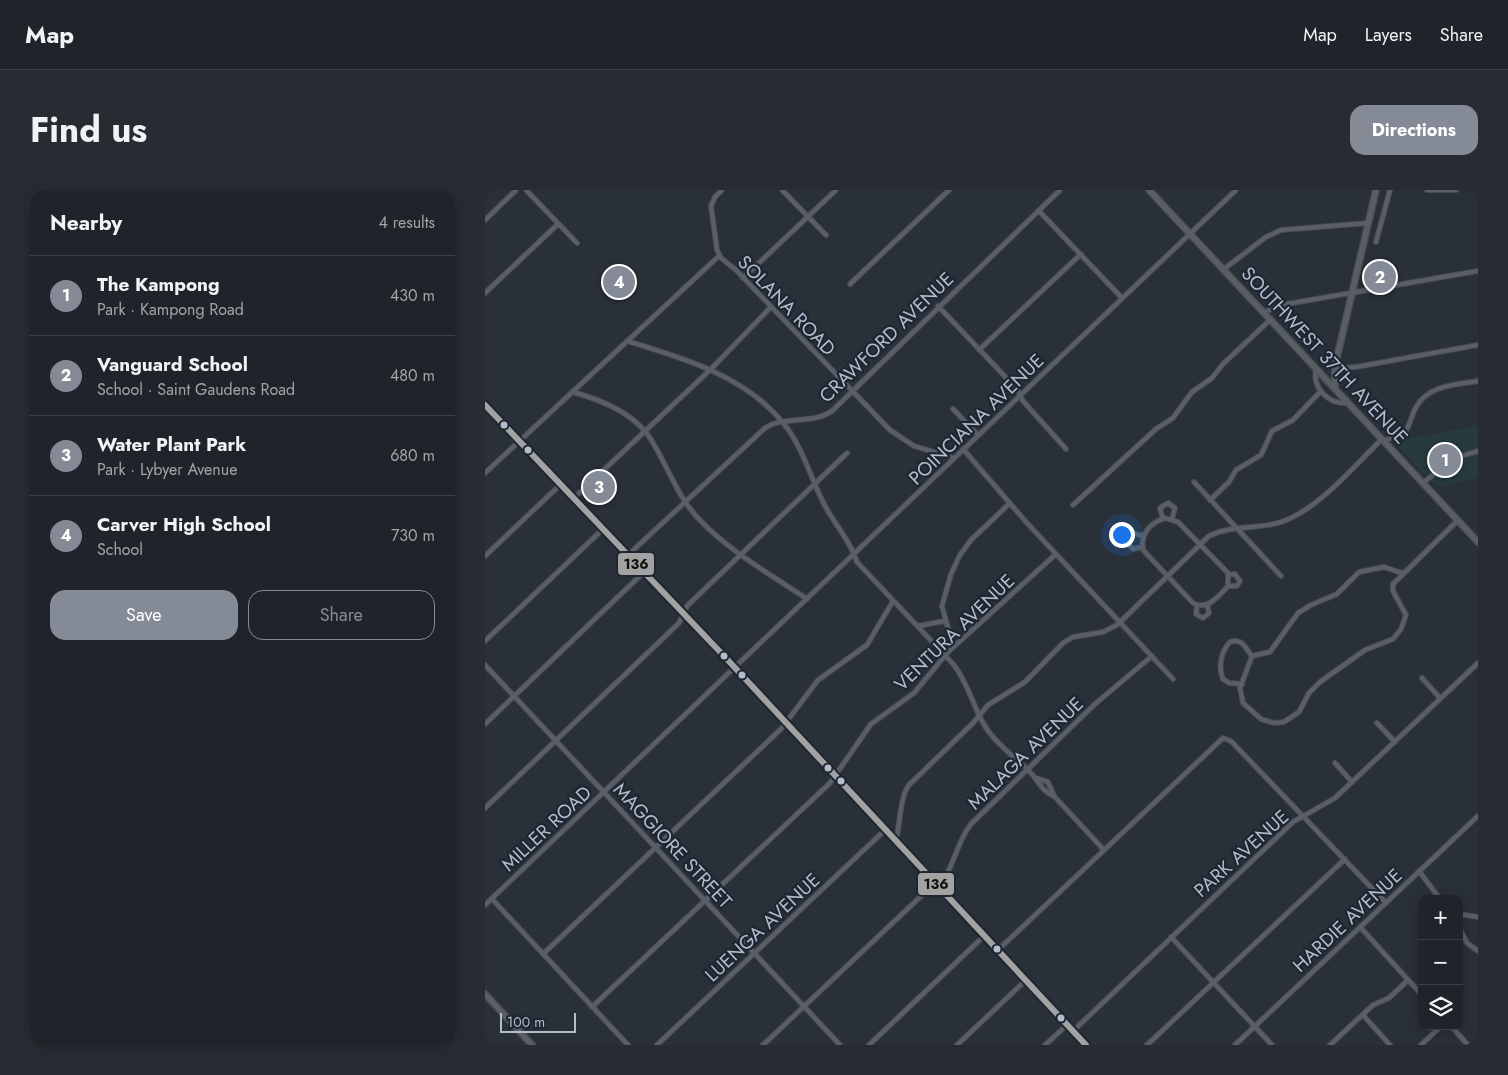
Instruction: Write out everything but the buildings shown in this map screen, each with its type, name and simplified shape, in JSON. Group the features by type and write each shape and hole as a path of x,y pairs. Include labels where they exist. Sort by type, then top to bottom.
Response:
{"main road":[{"name":"SOUTHWEST 37TH AVENUE","path":"1149,190 1478,542"},
{"path":"1335,388 1334,369 1375,190"},
{"path":"1318,370 1334,369"},
{"path":"485,406 735,668 1086,1045"}],"street":[{"path":"485,219 516,190"},
{"path":"526,190 577,243"},
{"path":"485,473 719,256 711,208 713,199 722,190"},
{"path":"782,190 826,235"},
{"path":"743,278 836,190"},
{"path":"850,284 949,190"},
{"name":"CRAWFORD AVENUE","path":"628,555 761,431 774,423 801,421 823,416 853,392 938,306 1060,190"},
{"name":"POINCIANA AVENUE","path":"735,668 1236,190"},
{"path":"1376,242 1390,190"},
{"path":"1427,190 1456,190"},
{"path":"1039,211 1122,298"},
{"path":"1224,269 1266,237 1281,230 1368,223"},
{"path":"485,293 558,224"},
{"path":"979,350 1081,254"},
{"name":"SOLANA ROAD","path":"719,256 743,278 882,422 902,439 918,448 954,458"},
{"path":"1265,312 1281,306 1478,271"},
{"path":"938,306 1017,389 1023,402 1067,449"},
{"path":"574,498 711,370 771,307"},
{"path":"1073,505 1156,429 1173,418 1189,395 1212,378 1223,364 1271,319"},
{"path":"627,341 711,370 745,390 782,422 797,445 825,507 860,565 945,655 962,678 979,715 998,742 1036,778 1043,791 1054,796"},
{"path":"1334,369 1357,367 1478,345"},
{"path":"1318,370 1315,381 1321,392 1335,402 1349,403"},
{"path":"896,841 901,819 903,796 907,787 988,705 1029,679 1066,641 1109,630 1120,622 1200,544 1213,534 1237,528 1274,524 1296,516 1383,440 1405,432 1415,408 1430,392 1478,381"},
{"path":"573,392 613,406 645,432 685,501 707,527 807,599"},
{"path":"1210,500 1229,482 1236,470 1261,455 1272,431 1293,420 1321,392"},
{"path":"953,409 978,435"},
{"path":"963,449 1056,554 1173,679"},
{"path":"1423,483 1452,460 1478,451"},
{"path":"485,808 679,623 687,606 847,453"},
{"path":"1194,482 1281,576"},
{"path":"485,556 561,484"},
{"path":"953,647 945,621 942,601 957,561 976,534 1010,503"},
{"path":"1163,519 1160,509 1162,505 1168,503 1173,505 1175,509 1172,519"},
{"path":"1197,605 1143,547 1143,536 1149,527 1163,519 1172,519 1180,524 1228,575 1228,586"},
{"path":"1242,684 1229,683 1223,679 1220,666 1224,651 1230,642 1239,641 1244,644 1252,656 1248,672 1242,684 1242,701 1255,715 1274,723 1291,719 1299,712 1309,693 1317,685 1365,650 1390,640 1398,633 1406,615 1392,585 1402,573 1458,520"},
{"path":"485,641 603,528"},
{"path":"1143,536 1133,533 1128,540 1128,544 1133,549 1143,547"},
{"name":"VENTURA AVENUE","path":"593,1007 835,776 868,726 914,693 953,647 1056,554"},
{"path":"1252,656 1270,652 1298,613 1337,594 1359,572 1385,567 1402,573"},
{"path":"485,724 644,572"},
{"path":"1197,605 1207,604 1228,586 1237,586 1240,581 1237,575 1228,575"},
{"path":"543,954 785,723 814,684 834,667 867,645 893,601"},
{"path":"1197,605 1196,614 1203,618 1209,613 1207,604"},
{"path":"917,626 945,621"},
{"name":"MALAGA AVENUE","path":"763,1045 937,885 945,880 959,842 967,829 1119,682 1152,656"},
{"name":"PARK AVENUE","path":"1073,1031 1287,827 1330,802 1478,662"},
{"name":"MAGGIORE STREET","path":"485,665 840,1045"},
{"name":"MILLER ROAD","path":"485,905 735,668"},
{"path":"1422,678 1440,698"},
{"path":"1377,723 1395,742"},
{"path":"998,950 1218,741 1225,738 1304,816 1386,903"},
{"path":"1335,763 1352,782"},
{"path":"1036,778 1048,782 1054,796 1104,850"},
{"name":"HARDIE AVENUE","path":"1235,1045 1478,816"},
{"name":"LUENGA AVENUE","path":"657,1045 885,830"},
{"path":"1147,1045 1345,859"},
{"path":"1419,871 1437,895"},
{"path":"492,899 628,1045"},
{"path":"1463,915 1478,918"},
{"path":"1360,927 1418,991"},
{"path":"1463,934 1467,943 1478,951"},
{"path":"869,1045 984,936"},
{"path":"1171,937 1272,1045"},
{"path":"957,1045 1026,980"},
{"path":"1331,1045 1377,1002 1389,998 1408,980"},
{"path":"485,994 532,1045"},
{"path":"1363,1015 1390,1045"},
{"path":"1045,1045 1067,1025"},
{"path":"1421,1045 1437,1030"},
{"path":"1455,1030 1468,1045"}],"green space":[{"path":"1478,426 1478,478 1436,487 1393,441"}],"transit line":[{"name":"136","path":"485,405 724,656 1086,1045"}],"place":[{"name":"Vanguard School","path":"1380,277"},
{"name":"Carver High School","path":"619,282"},
{"name":"The Kampong","path":"1445,460"},
{"name":"Water Plant Park","path":"599,487"}]}
